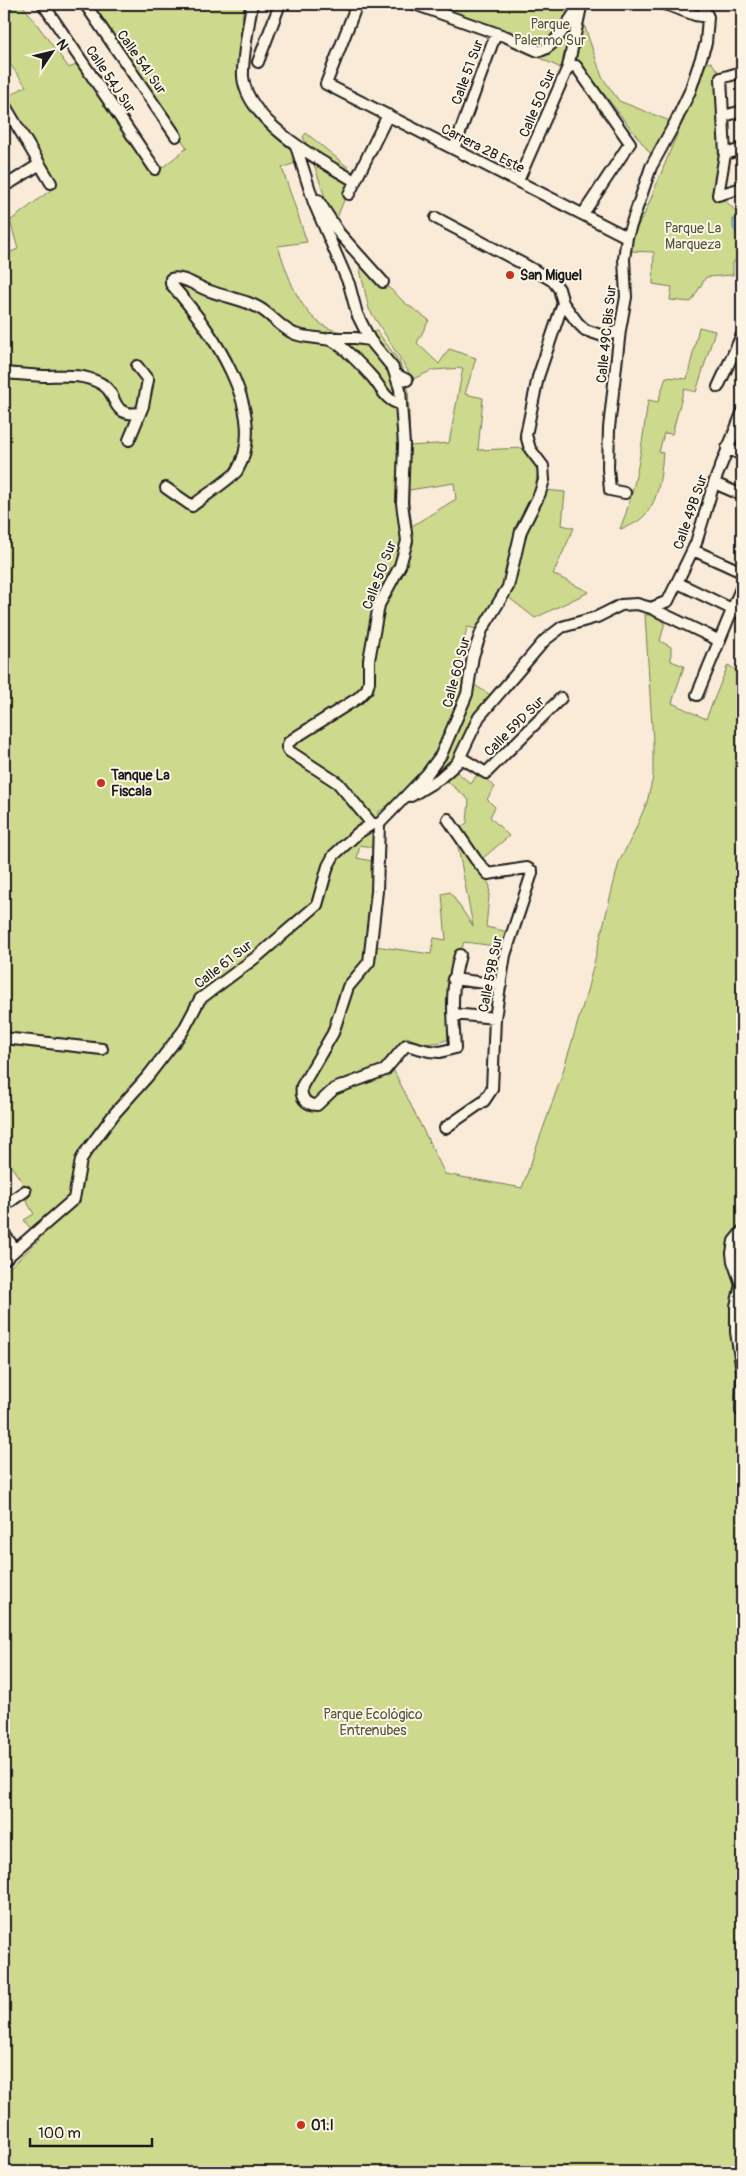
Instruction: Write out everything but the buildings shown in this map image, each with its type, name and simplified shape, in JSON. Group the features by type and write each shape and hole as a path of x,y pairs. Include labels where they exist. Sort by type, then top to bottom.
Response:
{"street":[{"name":"Calle 54J Sur","path":"43,4 155,169"},
{"name":"Calle 54I Sur","path":"85,4 176,136"},
{"path":"252,4 243,76 245,88 250,99 296,146 355,181"},
{"path":"258,62 280,4"},
{"name":"Carrera 2B Este","path":"357,4 326,84 627,237"},
{"path":"414,4 496,33 538,51 543,51 553,44 582,4"},
{"name":"Calle 50 Sur","path":"518,181 568,67 582,4"},
{"path":"665,4 695,15 708,17"},
{"path":"702,4 708,17"},
{"name":"Calle 49C Bis Sur","path":"625,493 610,490 608,468 609,428 620,330 626,297 624,259 627,237 650,167 675,123 690,91 706,43 708,17"},
{"name":"Calle 51 Sur","path":"454,149 496,33"},
{"path":"568,67 576,66 630,143 583,214"},
{"path":"742,72 721,78 725,154 718,195 742,188"},
{"path":"4,104 51,182"},
{"path":"724,116 742,111"},
{"path":"349,194 388,115"},
{"path":"296,146 312,190 314,203 346,278 357,314 370,340 395,374 406,380"},
{"path":"725,154 742,149"},
{"path":"10,183 40,164"},
{"path":"312,190 335,227 382,282"},
{"path":"436,218 537,271 556,285 563,302 585,330 600,335 620,330"},
{"path":"166,488 192,506 236,472 243,457 248,432 247,416 233,375 200,319 171,284 171,279 179,278 202,288 247,302 264,310 280,325 296,334 314,339 355,338 370,340"},
{"name":"Calle 60 Sur","path":"375,824 398,804 427,774 441,755 467,694 473,656 482,630 508,587 521,531 540,493 544,480 543,466 530,450 526,435 538,377 563,302"},
{"path":"718,387 742,335"},
{"path":"325,338 336,342 372,377 389,399 394,403 401,404"},
{"path":"129,440 140,413 148,380 137,366"},
{"path":"4,373 44,376 77,375 101,383 107,388 120,409 128,415 140,413"},
{"name":"Calle 50 Sur","path":"375,824 338,784 289,751 288,744 358,698 367,689 369,682 369,660 379,605 400,566 407,547 402,502 404,445 400,389 395,374"},
{"name":"Calle 49B Sur","path":"651,608 668,602 678,583 693,550 706,515 714,483 742,413"},
{"path":"727,448 742,455"},
{"path":"714,483 742,495"},
{"path":"693,550 742,572"},
{"path":"678,583 737,611"},
{"path":"697,695 720,641 737,611 742,586"},
{"path":"398,804 443,776 457,763 479,717 545,640 562,627 597,617 630,603 651,608 720,641"},
{"name":"Calle 59D Sur","path":"460,757 486,773 561,698"},
{"name":"Calle 59B Sur","path":"445,1128 484,1101 492,1089 495,1018 505,955 532,871 530,869 488,874 448,819"},
{"path":"375,824 377,891 369,962 348,987 333,1033 302,1086 302,1098 310,1104 319,1104 334,1089 385,1070 406,1045 429,1052 440,1052 455,1048 453,979 460,955"},
{"name":"Calle 61 Sur","path":"15,1249 74,1199 81,1160 85,1153 115,1113 183,1032 200,999 259,955 317,905 330,860 350,839 375,824"},
{"path":"453,979 501,985"},
{"path":"453,1014 495,1018"},
{"path":"4,1038 102,1049"},
{"path":"4,1206 25,1191"},
{"path":"741,1411 742,1371 736,1332 736,1306 741,1284 732,1252 734,1241 742,1231"},
{"path":"4,1234 15,1249 4,1260"}],"green space":[{"name":"Parque Ecológico Entrenubes","path":"17,4 22,4 69,68 78,64 154,174 187,148 91,4 244,4 241,30 241,58 247,84 261,107 290,134 303,160 282,168 307,242 278,246 287,273 299,299 317,321 329,328 346,333 377,331 399,361 408,383 410,446 449,443 463,368 433,370 413,379 369,309 359,265 338,232 341,225 377,268 383,282 405,303 429,320 417,343 439,364 449,349 476,358 465,394 483,398 478,450 525,448 538,470 535,489 565,492 562,525 574,528 553,574 589,592 535,618 499,590 477,629 467,627 457,674 492,696 468,725 462,745 455,758 442,770 378,812 375,848 360,845 357,858 372,861 374,892 367,945 431,954 434,938 446,940 442,894 450,892 473,926 455,831 467,823 469,800 447,781 457,772 471,784 478,773 495,787 487,799 495,807 490,817 509,836 482,859 476,860 490,886 486,927 509,932 504,947 464,942 452,979 449,1039 438,1043 427,1043 407,1037 387,1057 445,1174 522,1188 561,1078 586,995 619,862 647,802 653,777 653,742 645,615 667,615 660,641 671,647 671,661 684,666 672,703 706,719 728,665 742,674 742,2172 4,2172 4,1273 39,1240 24,1220 34,1214 26,1200 31,1195 4,1156 4,255 18,249 10,221 56,186 6,98 26,86 4,56 4,13","holes":["454,483 456,499 412,526 409,490"]},
{"name":"Parque Palermo Sur","path":"404,4 577,4 602,77 619,101 670,121 653,157 576,58 567,55 563,69 491,35"},
{"name":"Parque La Marqueza","path":"711,62 718,71 717,85 722,154 713,199 725,200 742,218 742,259 733,262 733,275 706,277 691,302 670,300 672,287 653,284 654,252 629,251 632,236 645,213 703,70 707,63"},
{"path":"306,133 355,173 334,225 309,149 303,137"},
{"path":"699,327 715,331 696,392 684,389 672,434 664,433 659,452 663,453 660,478 654,500 642,518 632,525 620,529 635,482 648,400 658,402 666,377 687,379"}],"water":[{"path":"733,219 742,220 742,233 739,236 733,228"}],"place":[{"name":"San Miguel","path":"510,275"},
{"name":"Tanque La Fiscala","path":"101,783"},
{"name":"01:I","path":"301,2125"}]}
